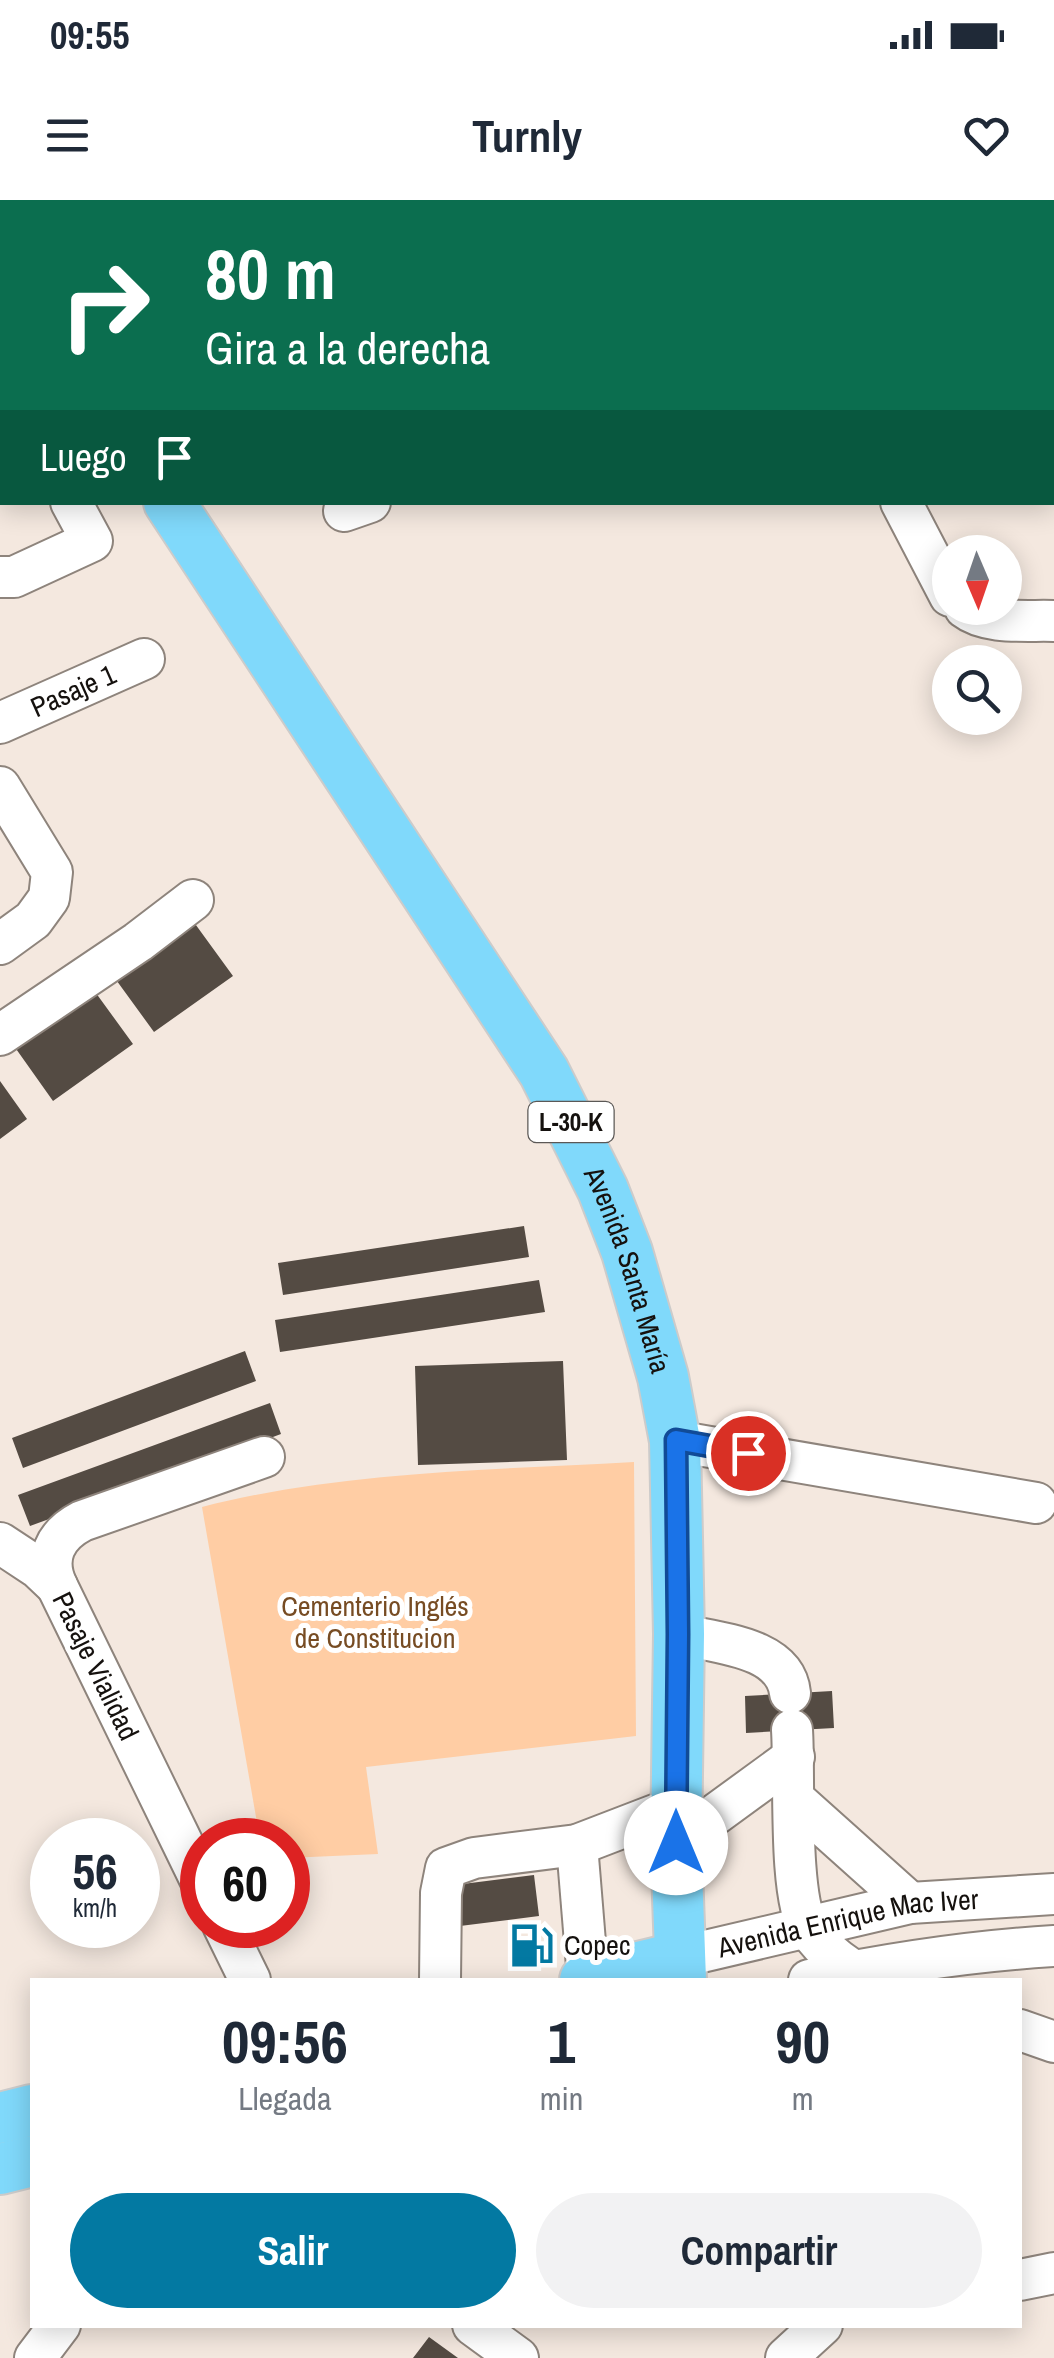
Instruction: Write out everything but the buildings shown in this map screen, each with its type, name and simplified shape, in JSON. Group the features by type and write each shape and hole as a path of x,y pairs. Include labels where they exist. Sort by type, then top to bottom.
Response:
{"main road":[{"name":"Avenida Santa María","path":"171,505 544,1072 603,1190 627,1252 659,1361 676,1440 676,1825 681,1969"},
{"name":"Avenida Enrique Mac Iver","path":"604,1978 681,1969"},
{"path":"0,2118 30,2110"},
{"path":"0,2168 30,2161"}],"street":[{"path":"0,577 14,577 92,541 73,505"},
{"path":"903,505 932,561"},
{"path":"1022,620 1054,621"},
{"name":"Pasaje 1","path":"0,723 144,660"},
{"path":"0,787 52,872 49,898 33,920 0,944"},
{"path":"0,1035 193,900"},
{"path":"676,1440 1036,1503"},
{"name":"Pasaje Vialidad","path":"180,1838 52,1576 52,1552 58,1538 69,1528 264,1457"},
{"path":"0,1544 38,1568 57,1586"},
{"path":"678,1634 762,1654 782,1670 792,1727 795,1874 808,1928 863,1976"},
{"path":"440,1978 441,1893 446,1868 474,1858 577,1845 676,1825 792,1727"},
{"path":"795,1800 910,1903"},
{"path":"577,1845 587,1978"},
{"name":"Avenida Enrique Mac Iver","path":"681,1969 808,1928 910,1903 1054,1894"},
{"name":"Avenida Enrique Mac Iver","path":"836,1978 990,1950 1054,1946"},
{"path":"234,1948 249,1978"},
{"path":"1022,2031 1054,2042"},
{"path":"1022,2280 1054,2273"},
{"path":"36,2358 58,2328"},
{"path":"477,2328 518,2358"},
{"path":"786,2358 819,2328"}],"green space":[{"name":"Cementerio Inglés de Constitucion","path":"634,1462 636,1736 366,1767 378,1854 310,1857 310,1818 256,1818 202,1507 308,1486 471,1470"}],"place":[{"name":"Copec","path":"531,1945"}],"route":[{"path":"676,1843 676,1440 748,1453"}]}
